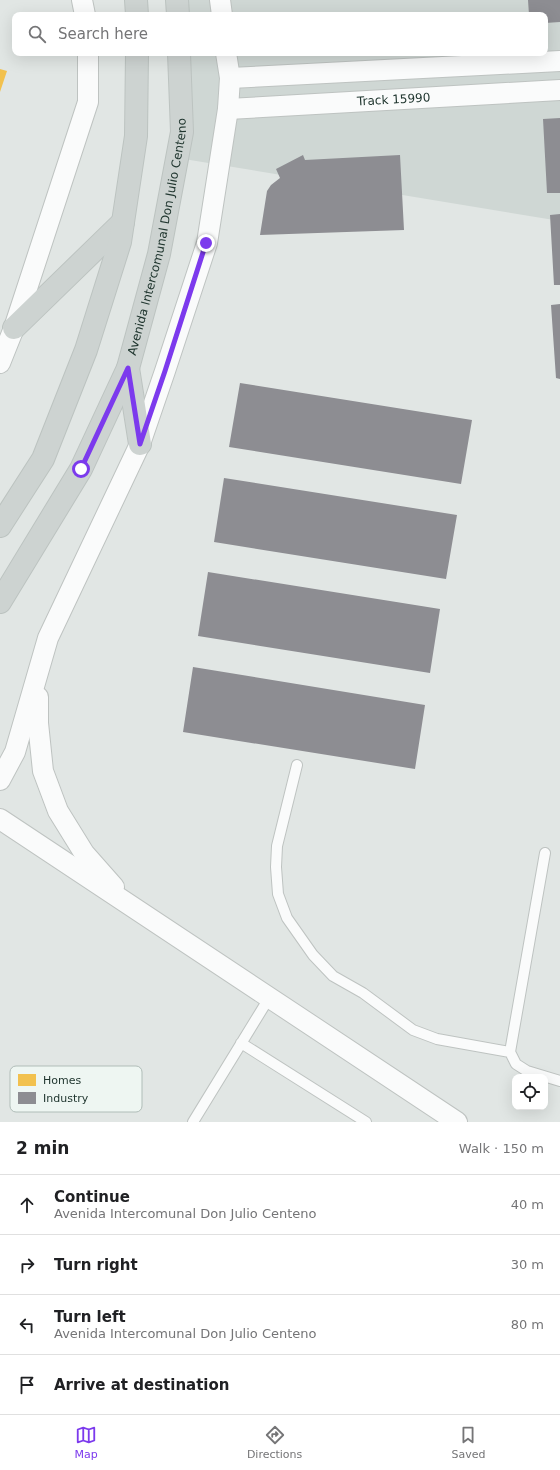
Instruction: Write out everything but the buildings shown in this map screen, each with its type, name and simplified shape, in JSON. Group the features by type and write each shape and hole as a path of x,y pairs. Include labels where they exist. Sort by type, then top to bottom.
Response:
{"main road":[{"path":"136,0 137,12"},
{"path":"177,0 178,12"},
{"path":"0,526 42,459 86,350 120,242 136,136 137,56"},
{"name":"Avenida Intercomunal Don Julio Centeno","path":"0,602 81,469 128,368 159,254 182,132 179,56"},
{"path":"14,328 123,222"},
{"path":"128,368 140,444"}],"street":[{"path":"82,0 84,12"},
{"path":"220,0 222,12"},
{"path":"0,363 14,328 88,102 88,56"},
{"path":"0,780 15,752 48,638 140,444 206,243 228,109 230,78 226,56"},
{"path":"230,78 560,61"},
{"path":"476,65 478,95"},
{"name":"Track 15990","path":"228,109 560,90"},
{"path":"39,671 38,723 42,771 58,811 84,853 131,906"},
{"path":"0,819 457,1122"}],"lane":[{"path":"297,765 277,846 276,867 278,894 287,918 312,955 333,976 363,993 413,1030 437,1039 510,1052"},
{"path":"545,853 510,1052 516,1064 527,1071 560,1081"},
{"path":"193,1122 269,998"},
{"path":"241,1043 366,1122"}],"shaded area":[{"path":"173,0 560,0 560,221 184,159 177,56 548,56 548,12 174,12"}],"route":[{"path":"81,469 128,368 140,444 206,243"}]}
